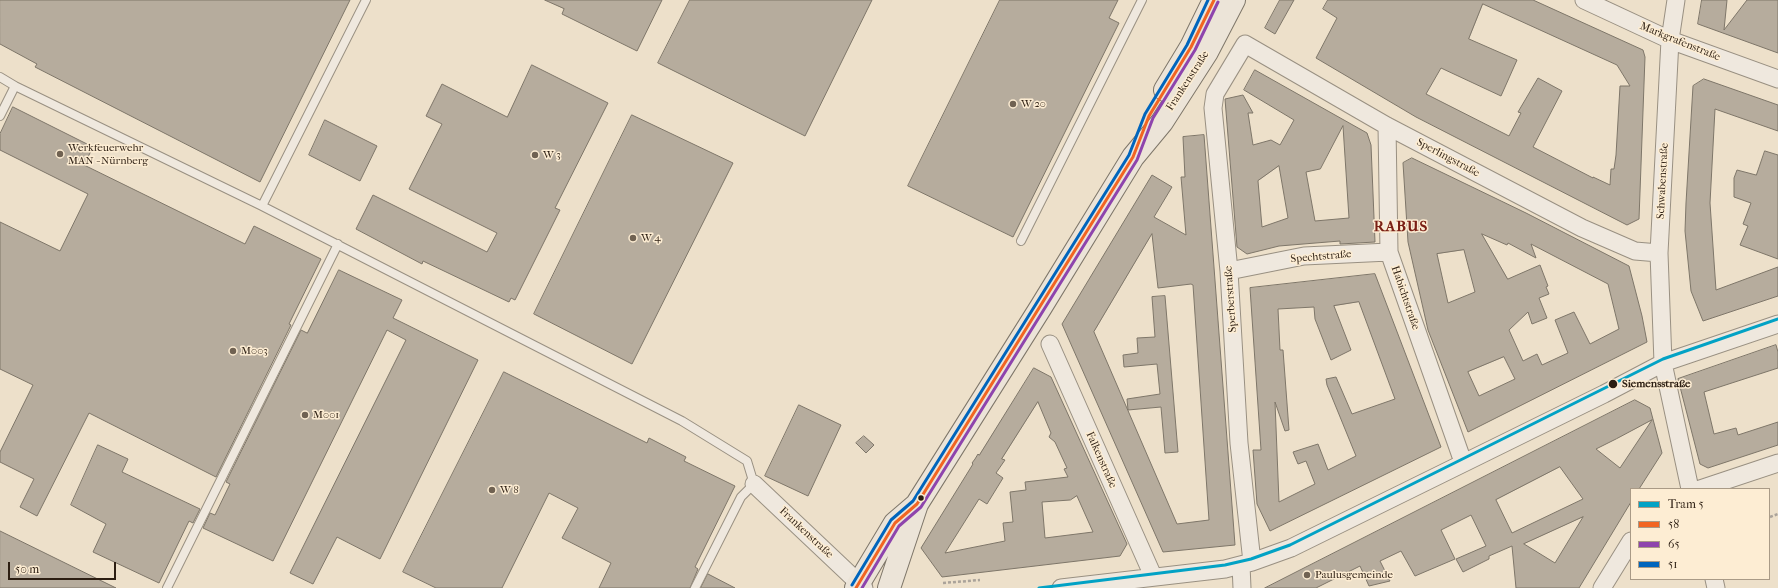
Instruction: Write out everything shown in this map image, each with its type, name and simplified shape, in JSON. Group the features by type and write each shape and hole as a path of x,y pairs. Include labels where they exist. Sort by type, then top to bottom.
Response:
{"main road":[{"name":"Frankenstraße","path":"1133,157 1149,116 1191,47 1214,0"},
{"name":"Frankenstraße","path":"889,588 917,504 1133,157 1162,122 1218,34 1234,0"},
{"name":"Frankenstraße","path":"860,586 895,523 917,504"}],"street":[{"name":"Markgrafenstraße","path":"1584,0 1670,40 1778,79"},
{"name":"Schwabenstraße","path":"1663,363 1659,253 1670,40 1676,0"},
{"name":"Sperlingstraße","path":"1245,44 1387,126 1582,228 1635,251 1659,253"},
{"name":"Sperberstraße","path":"1242,588 1246,563 1229,271 1213,108 1215,94 1245,44"},
{"name":"Habichtstraße","path":"1387,126 1390,252 1463,462"},
{"name":"Spechtstraße","path":"1229,271 1304,256 1390,252"},
{"path":"1061,588 1153,576 1225,569 1291,548 1463,462 1604,394 1663,363 1778,324"},
{"name":"Falkenstraße","path":"1050,344 1153,576"},
{"path":"1663,363 1690,488"},
{"path":"1703,488 1778,463"},
{"name":"Frankenstraße","path":"754,484 860,586"},
{"path":"1602,588 1630,543"}],"lane":[{"path":"262,206 366,0"},
{"path":"1021,241 1142,0"},
{"path":"0,77 15,86 338,244 682,421 747,461 754,484 741,497 695,588"},
{"path":"0,116 15,86"},
{"path":"167,588 338,244"}],"path":[{"path":"1770,517 1778,514"},
{"path":"943,583 980,580"}],"building":[{"path":"0,0 350,0 260,182 35,67 37,64 0,44"},
{"path":"545,0 662,0 637,51 562,14 564,9"},
{"path":"690,0 872,0 805,136 658,63"},
{"name":"W 20","path":"1000,0 1118,0 1109,18 1119,23 1013,237 908,186"},
{"path":"1280,0 1294,0 1275,34 1265,28"},
{"path":"1328,0 1533,0 1643,50 1645,57 1639,219 1627,225 1416,117 1316,58 1337,18 1323,9","holes":["1483,4 1617,65 1630,86 1620,86 1616,155 1614,169 1611,169 1610,185 1593,178 1533,147 1562,91 1538,78 1518,112 1521,113 1509,136 1426,94 1441,68 1501,96 1517,60 1469,39"]},
{"path":"1702,0 1727,0 1724,30 1747,0 1778,0 1778,53 1698,24"},
{"name":"W 3","path":"532,65 608,103 555,208 560,210 515,300 511,298 509,302 423,261 422,264 356,229 373,195 487,252 497,233 409,189 442,124 426,116 442,84 507,117"},
{"path":"1255,70 1367,133 1371,145 1375,242 1340,244 1340,241 1279,246 1247,254 1237,247 1225,99 1243,95 1253,113 1248,113 1253,145 1271,140 1280,145 1294,120 1244,90","holes":["1343,126 1349,218 1315,221 1306,172 1320,169","1279,166 1288,218 1262,227 1258,181"]},
{"path":"1704,79 1778,105 1778,131 1715,109 1710,203 1716,290 1778,267 1778,296 1703,321 1691,291 1685,231 1693,86"},
{"path":"13,107 93,147 84,165 245,244 254,226 321,259 289,324 291,325 216,477 89,413 37,516 20,507 34,479 0,462 0,452 33,385 0,369 0,222 60,251 88,194 0,150 0,134"},
{"name":"W 4","path":"632,115 733,163 632,364 534,314"},
{"path":"325,120 377,146 360,181 309,155"},
{"path":"1204,135 1235,545 1163,552 1062,324 1152,175 1172,187 1154,217 1186,235 1181,177 1185,177 1183,137","holes":["1152,234 1158,288 1193,285 1209,520 1177,524 1094,332"]},
{"path":"1765,151 1778,155 1778,259 1740,245 1748,226 1743,224 1751,203 1734,197 1734,178 1737,170 1756,175"},
{"path":"1412,158 1526,213 1629,266 1647,342 1468,432 1428,330 1408,242 1403,163","holes":["1482,234 1507,245 1508,243 1536,258 1531,244 1608,284 1619,329 1590,344 1574,312 1555,320 1568,353 1542,365 1537,354 1523,361 1509,330 1528,312 1532,324 1547,318 1539,298 1549,294 1546,287 1548,286 1540,265 1508,279","1464,250 1475,292 1448,303 1437,254","1504,357 1515,379 1479,396 1468,372"]},
{"path":"339,270 402,300 393,318 478,360 380,559 337,537 313,584 290,573 406,340 387,330 273,561 203,528 210,513 215,515 230,484 226,482 301,330 307,333"},
{"path":"1375,274 1441,447 1270,531 1257,504 1253,450 1261,450 1250,288","holes":["1359,302 1395,399 1352,414 1336,377 1326,379 1327,385 1356,456 1328,470 1318,444 1293,452 1298,464 1306,461 1315,484 1279,502 1275,402 1285,431 1289,430 1283,350 1280,350 1278,309 1314,307 1315,319 1331,360 1351,350 1334,306"]},
{"path":"1165,296 1178,452 1165,453 1161,407 1128,410 1127,399 1160,394 1157,364 1124,367 1123,355 1138,353 1137,338 1155,337 1152,297"},
{"path":"1776,345 1778,352 1778,368 1704,392 1714,434 1736,428 1738,435 1778,422 1778,445 1708,468 1700,464 1678,379"},
{"path":"1034,368 1051,377 1127,544 1120,556 942,577 921,548 973,464 972,463 978,454 979,455","holes":["1038,402 1051,433 1049,437 1055,442 1067,468 1064,469 1068,477 1025,482 1026,490 1010,492 1013,522 1003,523 1005,541 945,553 979,499 987,504 1003,478 996,473 1005,460 1002,459","1077,496 1093,532 1045,538 1042,502 1070,500"]},
{"path":"504,372 647,443 649,438 686,457 684,461 735,486 695,567 698,569 690,588 599,588 611,563 562,538 578,508 549,493 502,588 436,588 403,572"},
{"path":"1635,400 1650,408 1662,453 1640,488 1630,488 1630,504 1579,588 1516,588 1512,546 1489,556 1489,559 1463,572 1456,559 1486,546 1471,515 1441,530 1455,559 1415,576 1401,551 1380,561 1390,581 1369,586 1360,566 1316,588 1265,588","holes":["1652,420 1620,468 1596,449","1560,467 1583,499 1512,533 1496,500","1583,517 1555,563 1524,544"]},
{"path":"799,405 841,425 808,496 765,476"},
{"path":"864,436 874,445 866,453 856,443"},
{"path":"98,445 128,459 122,472 200,509 193,523 189,521 159,583 93,552 106,524 71,505"},
{"path":"0,531 116,588 0,588"},
{"path":"708,574 735,588 701,588"}],"tram line":[{"name":"5","path":"1039,588 1225,565 1251,559 1290,545 1663,359 1778,319"}],"transit line":[{"name":"51","path":"852,585 891,520 913,501 1129,155 1145,114 1187,45 1208,0"},
{"name":"58","path":"856,588 895,523 917,504 1133,157 1149,116 1191,47 1214,0"},
{"name":"65","path":"862,588 899,526 921,507 1137,160 1153,118 1195,50 1218,2"}],"place":[{"name":"W 20","path":"1013,104"},
{"name":"Werkfeuerwehr MAN - Nürnberg","path":"60,154"},
{"name":"W 3","path":"535,155"},
{"name":"W 4","path":"633,238"},
{"name":"M003","path":"233,351"},
{"name":"Siemensstraße","path":"1613,384"},
{"name":"M001","path":"305,415"},
{"name":"W 8","path":"492,490"},
{"name":"Paulusgemeinde","path":"1307,575"}],"district":[{"name":"RABUS","path":"1401,227"}]}
